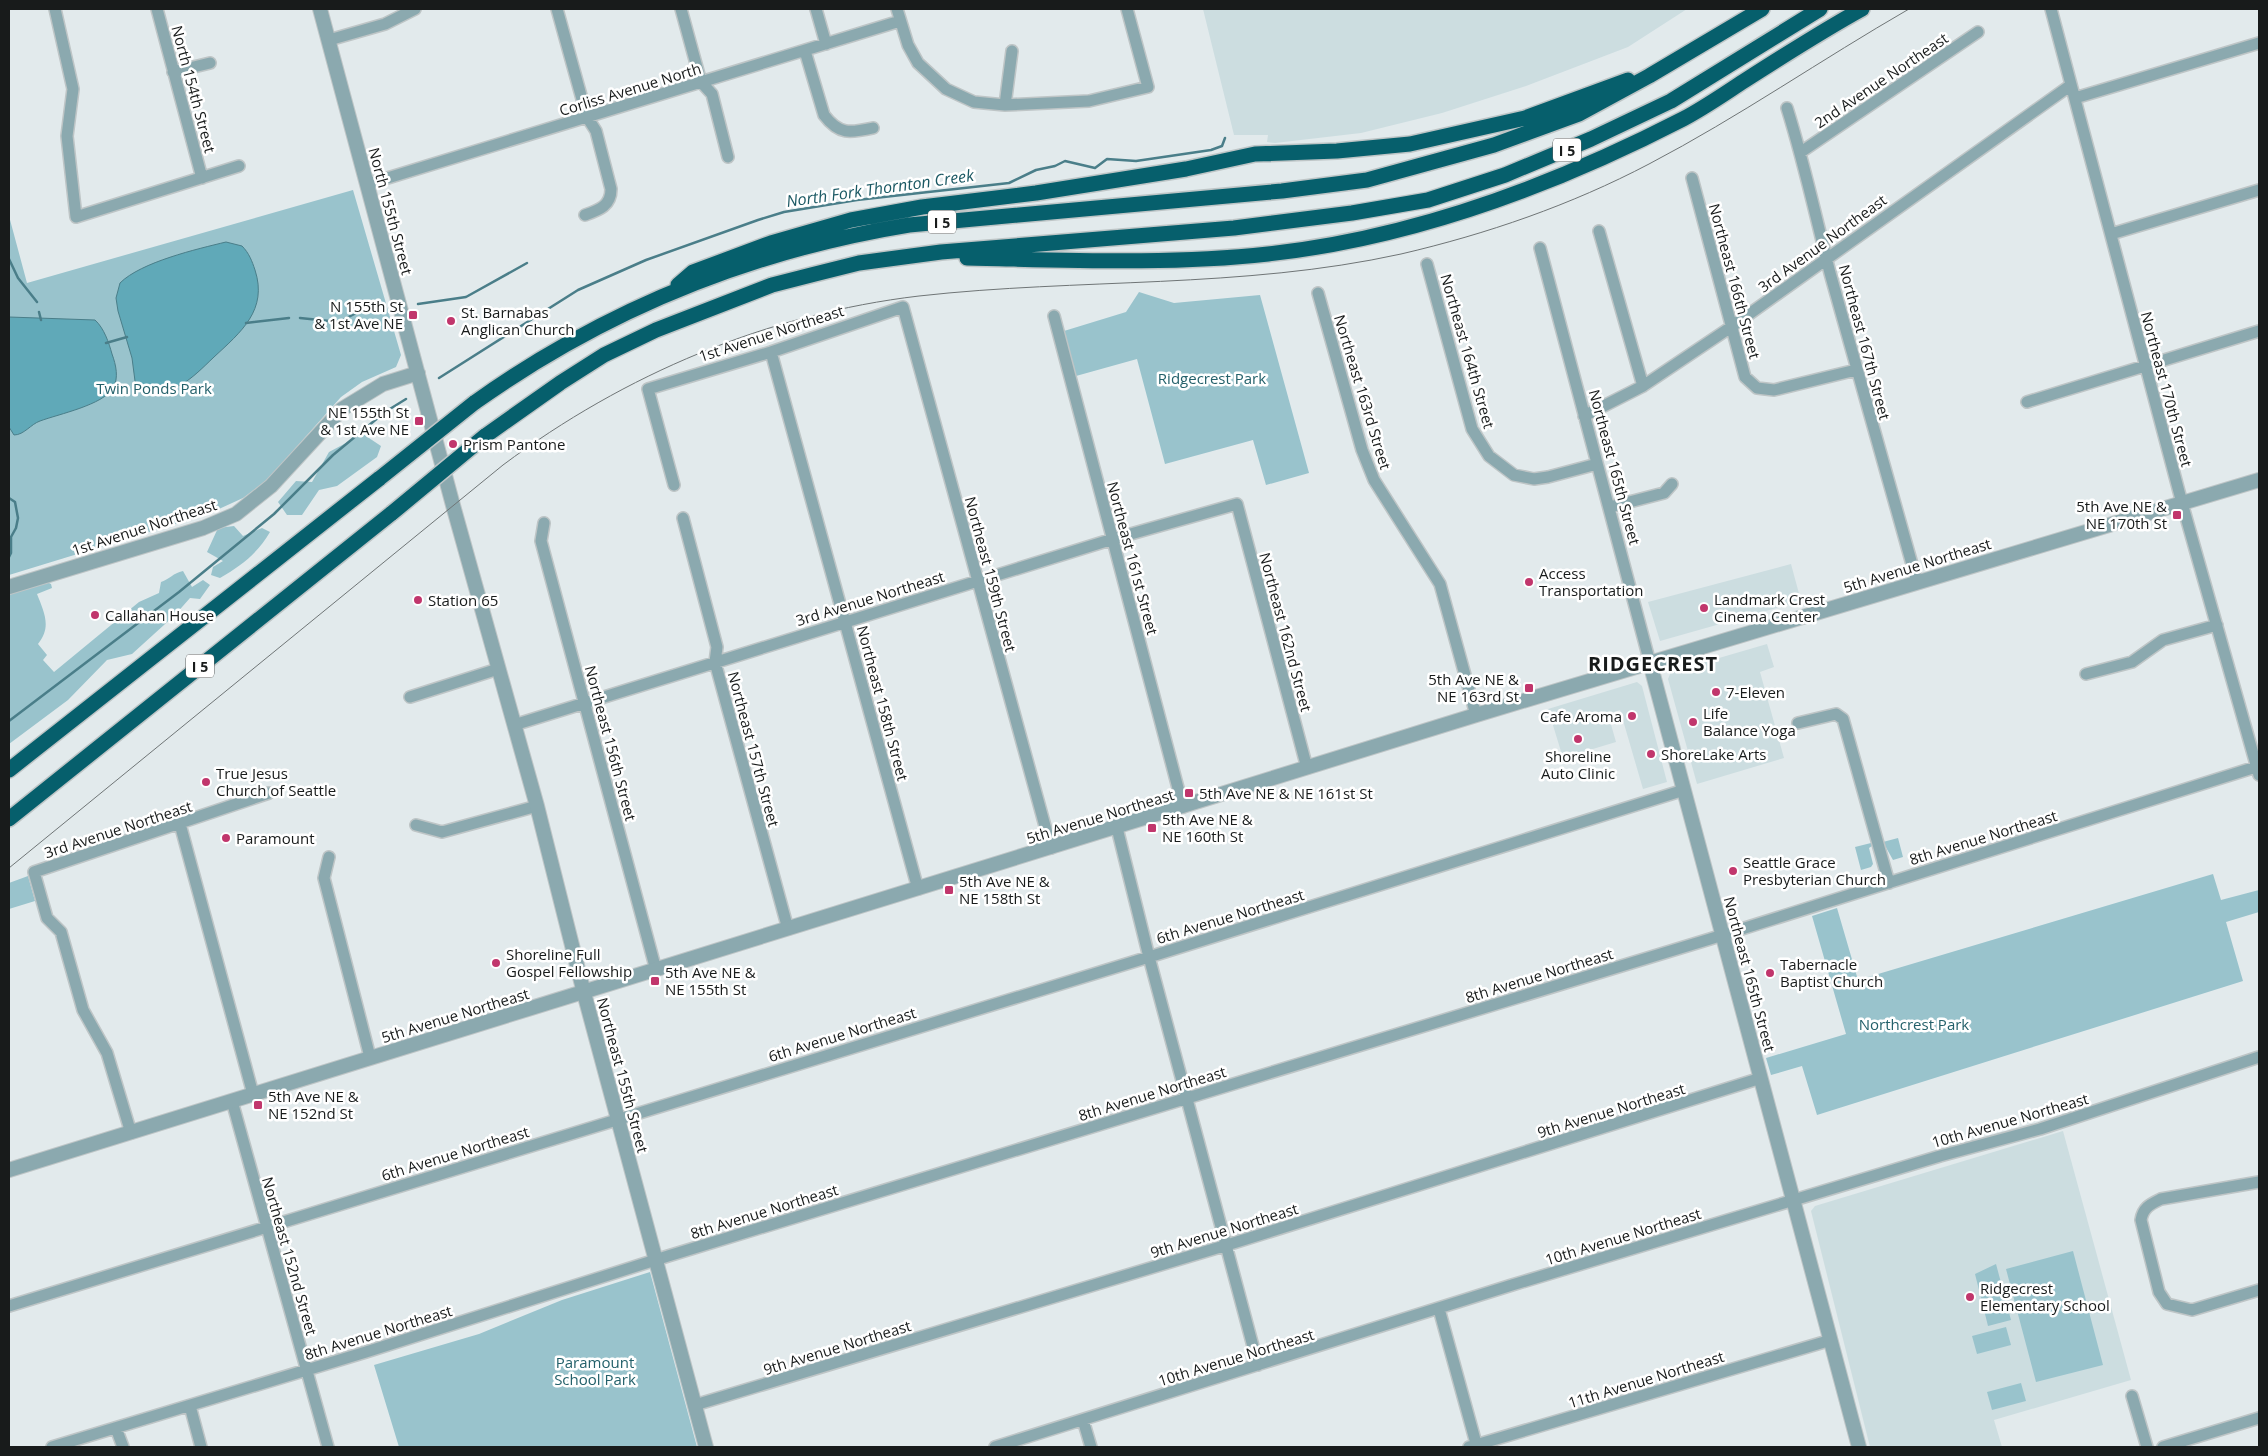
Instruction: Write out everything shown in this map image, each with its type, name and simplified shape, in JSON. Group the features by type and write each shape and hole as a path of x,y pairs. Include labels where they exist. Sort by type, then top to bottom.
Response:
{"highway":[{"name":"I 5","path":"9,770 474,403 526,367 562,346 601,324 670,292 749,264 851,234 908,225 1282,190 1367,180 1494,145 1579,114 1649,76 1762,9"},
{"name":"I 5","path":"9,818 486,436 589,364 656,330 772,285 859,263 951,251 1234,228 1352,213 1428,200 1505,175 1591,140 1671,101 1820,9"},
{"path":"903,257 1112,261 1265,254 1311,248 1414,227 1485,206 1611,155 1687,118 1862,9"},
{"path":"670,292 693,272 771,243 851,220 922,207 1036,193 1186,169 1255,154 1337,151 1410,144 1525,118 1620,81 1649,76"}],"street":[{"path":"55,9 73,89 67,136 76,217 238,166"},
{"name":"North 154th Street","path":"157,9 202,178"},
{"name":"North 155th Street","path":"320,9 454,509"},
{"path":"329,40 394,21 415,9"},
{"path":"557,9 587,117 596,131 611,189 608,201 604,206 585,215"},
{"path":"680,9 701,82 712,94 728,157"},
{"path":"816,9 826,44"},
{"path":"897,9 908,45 918,63 946,89 974,102 1006,105 1089,100 1148,87 1128,9"},
{"name":"Northeast 170th Street","path":"2052,9 2182,503 2259,769"},
{"name":"Corliss Avenue North","path":"368,184 900,21"},
{"name":"2nd Avenue Northeast","path":"1801,152 1978,32"},
{"path":"2075,98 2259,43"},
{"path":"805,50 824,115 830,123 839,130 854,132 873,128"},
{"path":"1006,105 1012,51"},
{"path":"174,72 210,63"},
{"name":"3rd Avenue Northeast","path":"1584,416 1643,386 1731,327 1826,257 2072,85"},
{"name":"Northeast 167th Street","path":"1788,108 1801,152 1856,370 1917,582"},
{"name":"Northeast 166th Street","path":"1692,178 1745,377 1757,388 1774,390 1856,370"},
{"path":"2111,234 2259,190"},
{"path":"1599,231 1643,386"},
{"name":"Northeast 165th Street","path":"1540,248 1859,1447"},
{"name":"Northeast 164th Street","path":"1427,264 1472,429 1481,446 1506,471 1523,478 1548,477 1596,464"},
{"name":"Northeast 163rd Street","path":"1318,293 1362,450 1377,485 1440,584 1476,715"},
{"name":"1st Avenue Northeast","path":"674,485 648,389 771,352 903,307"},
{"name":"Northeast 159th Street","path":"903,307 1051,848"},
{"name":"Northeast 161st Street","path":"1054,316 1183,807"},
{"path":"2027,402 2259,331"},
{"name":"Northeast 158th Street","path":"771,352 918,889"},
{"name":"1st Avenue Northeast","path":"9,588 203,528 236,514 271,486 342,409 383,384 418,373"},
{"name":"5th Avenue Northeast","path":"9,1170 370,1057 584,993 1117,828 1476,715 2259,480"},
{"path":"1610,507 1664,493 1672,484"},
{"name":"3rd Avenue Northeast","path":"514,725 1113,538 1237,504"},
{"name":"Northeast 162nd Street","path":"1237,504 1307,768"},
{"name":"Northeast 155th Street","path":"454,509 537,806 584,993 706,1447"},
{"name":"Northeast 157th Street","path":"683,518 717,647 715,662 788,929"},
{"name":"Northeast 156th Street","path":"544,523 541,541 656,970"},
{"path":"2086,674 2132,662 2163,640 2217,625"},
{"path":"410,697 498,669"},
{"path":"1798,723 1836,714 1843,718 1888,883"},
{"name":"8th Avenue Northeast","path":"52,1447 307,1370 657,1259 1723,935 2259,769"},
{"name":"6th Avenue Northeast","path":"9,1306 1149,957 1684,790"},
{"name":"3rd Avenue Northeast","path":"131,1133 107,1053 83,1010 62,932 47,918 34,872 268,793"},
{"path":"416,825 442,832 537,806"},
{"path":"180,824 253,1094"},
{"path":"1117,828 1149,957 1258,1365"},
{"path":"329,857 324,878 370,1057"},
{"name":"10th Avenue Northeast","path":"995,1447 1518,1283 1940,1156 2040,1129 2259,1057"},
{"name":"9th Avenue Northeast","path":"695,1405 1227,1245 1761,1078"},
{"name":"Northeast 152nd Street","path":"232,1101 328,1447"},
{"path":"2259,1182 2161,1199 2149,1204 2142,1212 2141,1220 2159,1292 2167,1304 2177,1308 2192,1310 2259,1290"},
{"path":"1438,1309 1474,1446"},
{"name":"11th Avenue Northeast","path":"1474,1446 1831,1340"},
{"path":"2132,1396 2147,1447"},
{"path":"190,1406 201,1447"},
{"path":"2163,1447 2259,1418"},
{"path":"1084,1420 1091,1447"},
{"path":"116,1428 123,1447"}],"shaded area":[{"path":"1203,9 1687,9 1628,47 1526,86 1442,113 1361,133 1275,143 1267,142 1268,135 1234,135"},
{"path":"226,242 242,246 247,251 255,270 258,297 250,319 224,348 190,379 173,389 153,392 141,390 135,381 132,358 118,311 116,298 120,283 129,275 155,263"},
{"path":"9,317 95,320 106,336 115,363 116,376 113,388 108,394 91,404 40,421 18,435 14,435 9,427"},
{"path":"1791,564 1801,601 1660,641 1648,602"},
{"path":"1767,644 1774,667 1760,672 1784,758 1697,784 1668,679 1671,672"},
{"path":"1637,682 1642,686 1667,782 1643,789 1620,710 1608,714 1616,742 1563,758 1548,709"},
{"name":"Ridgecrest Elementary School","path":"2063,1131 2131,1380 1994,1420 2002,1447 1870,1447 1811,1211 1815,1206"}],"green space":[{"name":"Twin Ponds Park","path":"353,190 401,355 396,367 362,382 341,397 267,480 243,498 208,514 9,575 9,216 27,283"},
{"name":"Ridgecrest Park","path":"1139,292 1174,303 1260,295 1309,473 1266,485 1253,440 1165,464 1137,359 1076,376 1064,331 1126,312"},
{"path":"363,434 381,446 377,457 337,486 319,490 302,515 287,515 278,502 296,481 312,482 329,452"},
{"path":"234,526 243,536 262,528 270,532 254,553 242,564 220,578 211,575 213,567 223,561 207,552 218,528"},
{"path":"183,571 192,587 203,580 210,585 200,599 190,598 175,615 132,654 107,660 68,700 9,744 9,595 45,581 51,584 52,588 37,594 46,625 45,632 38,644 47,655 43,660 54,672 139,602 159,593 161,582"},
{"path":"1898,838 1903,857 1893,860 1883,842"},
{"path":"1871,843 1872,846 1869,848 1873,864 1871,867 1861,870 1855,847"},
{"name":"Northcrest Park","path":"2213,874 2221,900 2259,890 2259,912 2226,922 2243,981 1817,1115 1802,1066 1771,1075 1766,1058 1846,1034 1812,916 1837,908 1858,980"},
{"path":"28,876 35,901 9,909 9,883"},
{"path":"2073,1251 2103,1365 2036,1382 2006,1269"},
{"path":"1996,1264 2011,1320 1988,1326 1975,1274"},
{"name":"Paramount School Park","path":"650,1272 697,1447 399,1447 374,1365 479,1334 562,1300"},
{"path":"2006,1327 2011,1345 1977,1354 1972,1336"},
{"path":"2021,1383 2026,1401 1992,1410 1987,1392"}],"waterway":[{"name":"North Fork Thornton Creek","path":"439,378 578,290 646,260 784,212 857,200 1009,183 1036,170 1055,166 1065,161 1095,168 1107,159 1136,161 1211,150 1222,146 1225,138"},
{"path":"9,259 18,278 37,302"},
{"name":"North Fork Thornton Creek","path":"418,304 466,297 527,263"},
{"name":"North Fork Thornton Creek","path":"300,318 339,322 362,310 385,307"},
{"path":"39,312 41,320"},
{"name":"North Fork Thornton Creek","path":"246,323 289,318"},
{"name":"North Fork Thornton Creek","path":"106,343 127,337"},
{"path":"9,721 179,592 274,514 333,455 385,412 406,399"},
{"name":"North Fork Thornton Creek","path":"9,498 15,502 18,518 16,528 11,537 11,553 9,557"}],"tram line":[{"path":"9,868 503,465 550,432 648,376 700,353 753,333 807,317 862,305 919,296 979,290 1221,278 1281,273 1401,254 1497,228 1589,193 1649,164 1715,127 1909,9"}],"place":[{"name":"N 155th St & 1st Ave NE","path":"413,315"},
{"name":"St. Barnabas Anglican Church","path":"451,321"},
{"name":"NE 155th St & 1st Ave NE","path":"419,421"},
{"name":"Prism Pantone","path":"453,444"},
{"name":"5th Ave NE & NE 170th St","path":"2177,515"},
{"name":"Access Transportation","path":"1529,582"},
{"name":"Station 65","path":"418,600"},
{"name":"Landmark Crest Cinema Center","path":"1704,608"},
{"name":"Callahan House","path":"95,615"},
{"name":"5th Ave NE & NE 163rd St","path":"1529,688"},
{"name":"7-Eleven","path":"1716,692"},
{"name":"Cafe Aroma","path":"1632,716"},
{"name":"Life Balance Yoga","path":"1693,722"},
{"name":"Shoreline Auto Clinic","path":"1578,739"},
{"name":"ShoreLake Arts","path":"1651,754"},
{"name":"True Jesus Church of Seattle","path":"206,782"},
{"name":"5th Ave NE & NE 161st St","path":"1189,793"},
{"name":"5th Ave NE & NE 160th St","path":"1152,828"},
{"name":"Paramount","path":"226,838"},
{"name":"Seattle Grace Presbyterian Church","path":"1733,871"},
{"name":"5th Ave NE & NE 158th St","path":"949,890"},
{"name":"Shoreline Full Gospel Fellowship","path":"496,963"},
{"name":"Tabernacle Baptist Church","path":"1770,973"},
{"name":"5th Ave NE & NE 155th St","path":"655,981"},
{"name":"5th Ave NE & NE 152nd St","path":"258,1105"},
{"name":"Ridgecrest Elementary School","path":"1970,1297"}],"district":[{"name":"RIDGECREST","path":"1653,663"}]}
